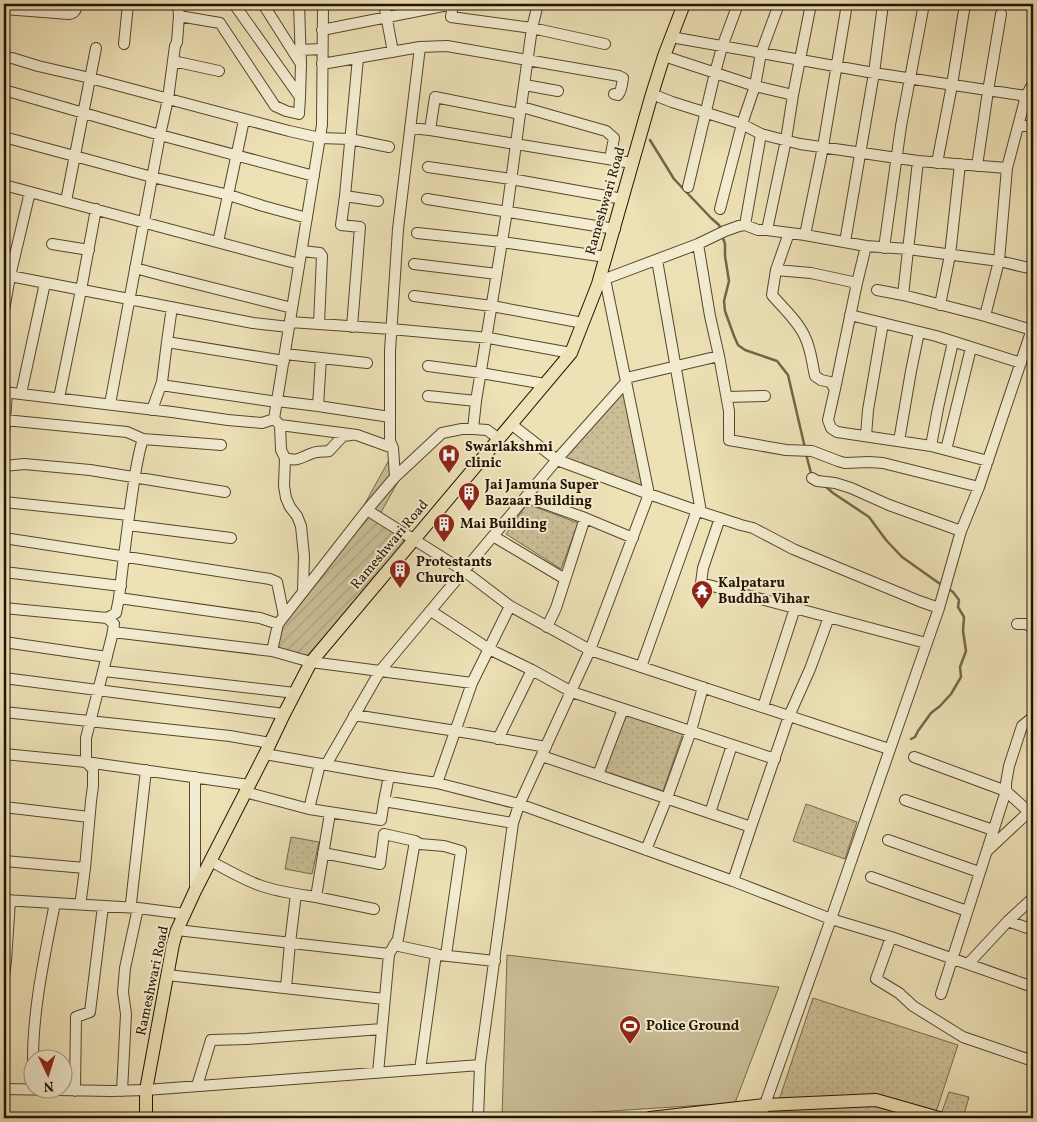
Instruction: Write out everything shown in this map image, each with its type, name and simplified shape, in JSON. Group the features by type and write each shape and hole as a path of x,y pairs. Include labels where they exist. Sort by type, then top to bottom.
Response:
{"main road":[{"name":"Rameshwari Road","path":"146,1118 146,1090 173,944 195,891 311,662 571,353 603,276 606,257 652,94 684,4"},
{"path":"650,1118 765,1105 876,1100 939,1118"}],"street":[{"path":"4,9 69,14 74,13 77,4"},
{"path":"124,44 128,4"},
{"path":"110,404 168,99 177,42 178,4"},
{"path":"234,4 300,97"},
{"path":"263,4 301,64"},
{"path":"179,16 220,23 275,106 299,114 301,64 299,4"},
{"path":"304,591 304,556 301,526 286,498 284,486 285,458 281,450 277,422 277,401 322,125 323,4"},
{"path":"384,4 392,52"},
{"path":"322,30 453,4 451,17 532,28 605,44"},
{"path":"473,428 507,211 532,28 538,4"},
{"path":"688,187 722,46 738,4"},
{"path":"720,208 742,124 755,86 761,53 778,4"},
{"path":"767,230 811,4"},
{"path":"805,235 823,147 847,4"},
{"path":"845,242 874,73 882,4"},
{"path":"884,248 901,126 924,4"},
{"path":"937,163 965,4"},
{"path":"977,166 1001,14"},
{"path":"671,37 836,67 1026,96"},
{"path":"322,64 420,47 447,46 619,76 623,78 622,85 620,92 614,94"},
{"path":"395,477 393,448 390,441 391,329 398,229 420,47"},
{"path":"66,202 96,48"},
{"path":"300,50 322,49"},
{"path":"664,56 755,86 793,95"},
{"path":"12,58 244,120 320,138 350,139 389,147"},
{"path":"352,326 360,227 341,225 358,58"},
{"path":"173,61 219,70"},
{"path":"985,316 999,260 1007,168 1026,96 1033,83"},
{"path":"525,85 558,92"},
{"path":"4,90 160,136 314,176"},
{"path":"652,94 742,124 761,134 800,144 918,161 1007,168"},
{"path":"430,130 435,97 521,111 606,131 614,138 610,159"},
{"path":"218,242 244,120"},
{"path":"1019,124 1033,128"},
{"path":"410,128 632,163"},
{"path":"745,225 761,134"},
{"path":"4,137 152,177 229,195 307,218"},
{"path":"903,294 918,161"},
{"path":"940,305 950,255 960,164"},
{"path":"428,167 511,179 623,199"},
{"path":"4,185 299,264"},
{"path":"4,311 6,289 30,192"},
{"path":"345,196 378,201"},
{"path":"427,199 614,228"},
{"path":"60,398 96,209"},
{"path":"478,1118 480,1065 513,823 519,804 590,650 648,494 626,380 603,276 657,260 738,226 745,225 758,230 805,235 866,246 999,260 1033,269"},
{"path":"417,233 502,242 606,257"},
{"path":"789,233 776,270 772,295 796,323 805,337 815,376 830,382 835,389"},
{"path":"52,244 89,250"},
{"path":"698,244 729,410 729,440 786,450 806,451 845,463 883,463 979,487"},
{"path":"866,246 828,420 831,428 837,432 931,446 988,461"},
{"path":"302,251 322,256 319,324"},
{"path":"641,667 699,511 657,260"},
{"path":"414,264 497,274"},
{"path":"135,268 292,308"},
{"path":"776,270 811,274 857,283"},
{"path":"10,276 253,323 319,324 391,329 486,338 571,353"},
{"path":"21,394 45,282"},
{"path":"760,1118 939,608 961,531 979,487 1032,328 903,294 877,290"},
{"path":"414,296 492,306 583,323"},
{"path":"152,410 161,385 172,307"},
{"path":"850,315 919,332 1021,363"},
{"path":"866,436 868,410 883,323"},
{"path":"899,441 919,332"},
{"path":"167,342 284,357 321,358 367,363"},
{"path":"931,446 953,342"},
{"path":"946,450 971,348"},
{"path":"309,809 323,764 380,671 626,380 719,356"},
{"path":"318,406 321,358"},
{"path":"428,366 481,372 545,384"},
{"path":"161,385 318,406 390,418"},
{"path":"4,434 5,392 228,420 262,423 277,422 357,435 393,448"},
{"path":"428,396 476,401"},
{"path":"726,397 765,396"},
{"path":"5,415 128,432 143,439 221,445"},
{"path":"511,424 557,460 648,494 753,528 793,549 939,608"},
{"path":"281,620 395,477 442,434 462,428 473,428 486,430 499,438"},
{"path":"285,458 294,460 311,454 329,451 343,436 352,435"},
{"path":"4,608 107,618 116,613 121,586 128,520 143,439"},
{"path":"4,466 24,464 90,470 225,492"},
{"path":"818,480 835,482 852,488 889,505 961,531"},
{"path":"526,497 585,518 633,538"},
{"path":"4,502 128,520 231,538"},
{"path":"367,510 464,571 510,606 590,650 889,749"},
{"path":"548,627 585,518"},
{"path":"720,518 703,568 701,583 926,643"},
{"path":"493,536 565,579"},
{"path":"4,538 270,579 277,582 281,620 272,651"},
{"path":"4,572 121,586"},
{"path":"119,598 281,620"},
{"path":"437,783 472,683 510,606"},
{"path":"763,707 796,608"},
{"path":"431,611 488,649 572,692 775,759"},
{"path":"733,881 788,716 810,668 829,617"},
{"path":"81,899 93,786 93,770 86,762 86,738 113,632 114,624 107,618"},
{"path":"1017,624 1026,624 1033,628"},
{"path":"113,632 272,651 311,662 472,683"},
{"path":"4,642 107,657"},
{"path":"498,739 532,670"},
{"path":"104,671 295,693"},
{"path":"4,678 284,714"},
{"path":"646,850 691,731 703,687"},
{"path":"598,775 623,709"},
{"path":"4,712 230,736 323,764 437,783 519,804 733,881 831,919 891,937 1033,987"},
{"path":"354,715 498,739 544,751 598,775 751,827"},
{"path":"941,994 1006,792 1009,766 1022,726 1033,717"},
{"path":"710,813 732,745"},
{"path":"4,754 86,762 195,777 247,788 309,809 381,820 389,776"},
{"path":"914,757 1006,792 1031,810 986,851"},
{"path":"122,1091 126,1014 123,992 134,905 146,770"},
{"path":"195,777 195,891"},
{"path":"906,800 993,829 1003,836"},
{"path":"384,802 513,823"},
{"path":"4,807 89,817"},
{"path":"316,898 330,813"},
{"path":"323,853 380,864 384,834 415,841 420,844 444,846 461,851 420,1070"},
{"path":"888,840 979,872"},
{"path":"378,1073 389,954 398,939 415,841"},
{"path":"4,860 85,868"},
{"path":"210,861 247,880 272,890 374,909"},
{"path":"871,877 967,911"},
{"path":"286,988 296,894"},
{"path":"968,964 1008,921 1033,898"},
{"path":"4,976 7,900 103,906 134,905 184,914"},
{"path":"34,1050 35,1020 55,903"},
{"path":"75,1090 76,1017 90,1012 103,906"},
{"path":"1008,921 1033,930"},
{"path":"178,930 389,954"},
{"path":"891,937 876,979 899,993 913,1006 962,1037 1033,1061"},
{"path":"394,945 441,955 494,961"},
{"path":"167,975 384,998"},
{"path":"197,1086 211,1040 247,1040 382,1029"},
{"path":"4,1089 146,1090 480,1065"}],"green space":[{"path":"624,387 642,486 564,458"},
{"path":"389,460 405,469 379,516 363,507"},
{"path":"527,504 578,523 561,569 506,534"},
{"path":"367,514 406,542 309,659 275,648 281,624"},
{"path":"625,714 683,733 663,791 604,771"},
{"path":"806,804 857,822 845,859 793,841"},
{"path":"291,837 319,842 312,874 285,869"},
{"name":"Police Ground","path":"507,955 779,987 735,1103 502,1118"},
{"path":"813,998 958,1045 934,1118 773,1118"},
{"path":"949,1092 969,1097 963,1118 940,1117"}],"waterway":[{"path":"650,140 674,179 719,225 721,230"},
{"path":"722,235 725,244 729,281 724,301 725,311 734,336 738,345 745,350 777,361 788,375 805,448"},
{"path":"806,454 811,473 813,474"},
{"path":"824,485 869,517 886,540 902,557 943,586"},
{"path":"911,739 915,737 931,713 951,694 961,677 960,667 966,651 963,631 964,617 958,607 959,600 947,588"}],"place":[{"name":"Swarlakshmi clinic","path":"449,474"},
{"name":"Jai Jamuna Super Bazaar Building","path":"469,512"},
{"name":"Mai Building","path":"444,543"},
{"name":"Protestants Church","path":"400,589"},
{"name":"Kalpataru Buddha Vihar","path":"702,610"},
{"name":"Police Ground","path":"630,1045"}]}
